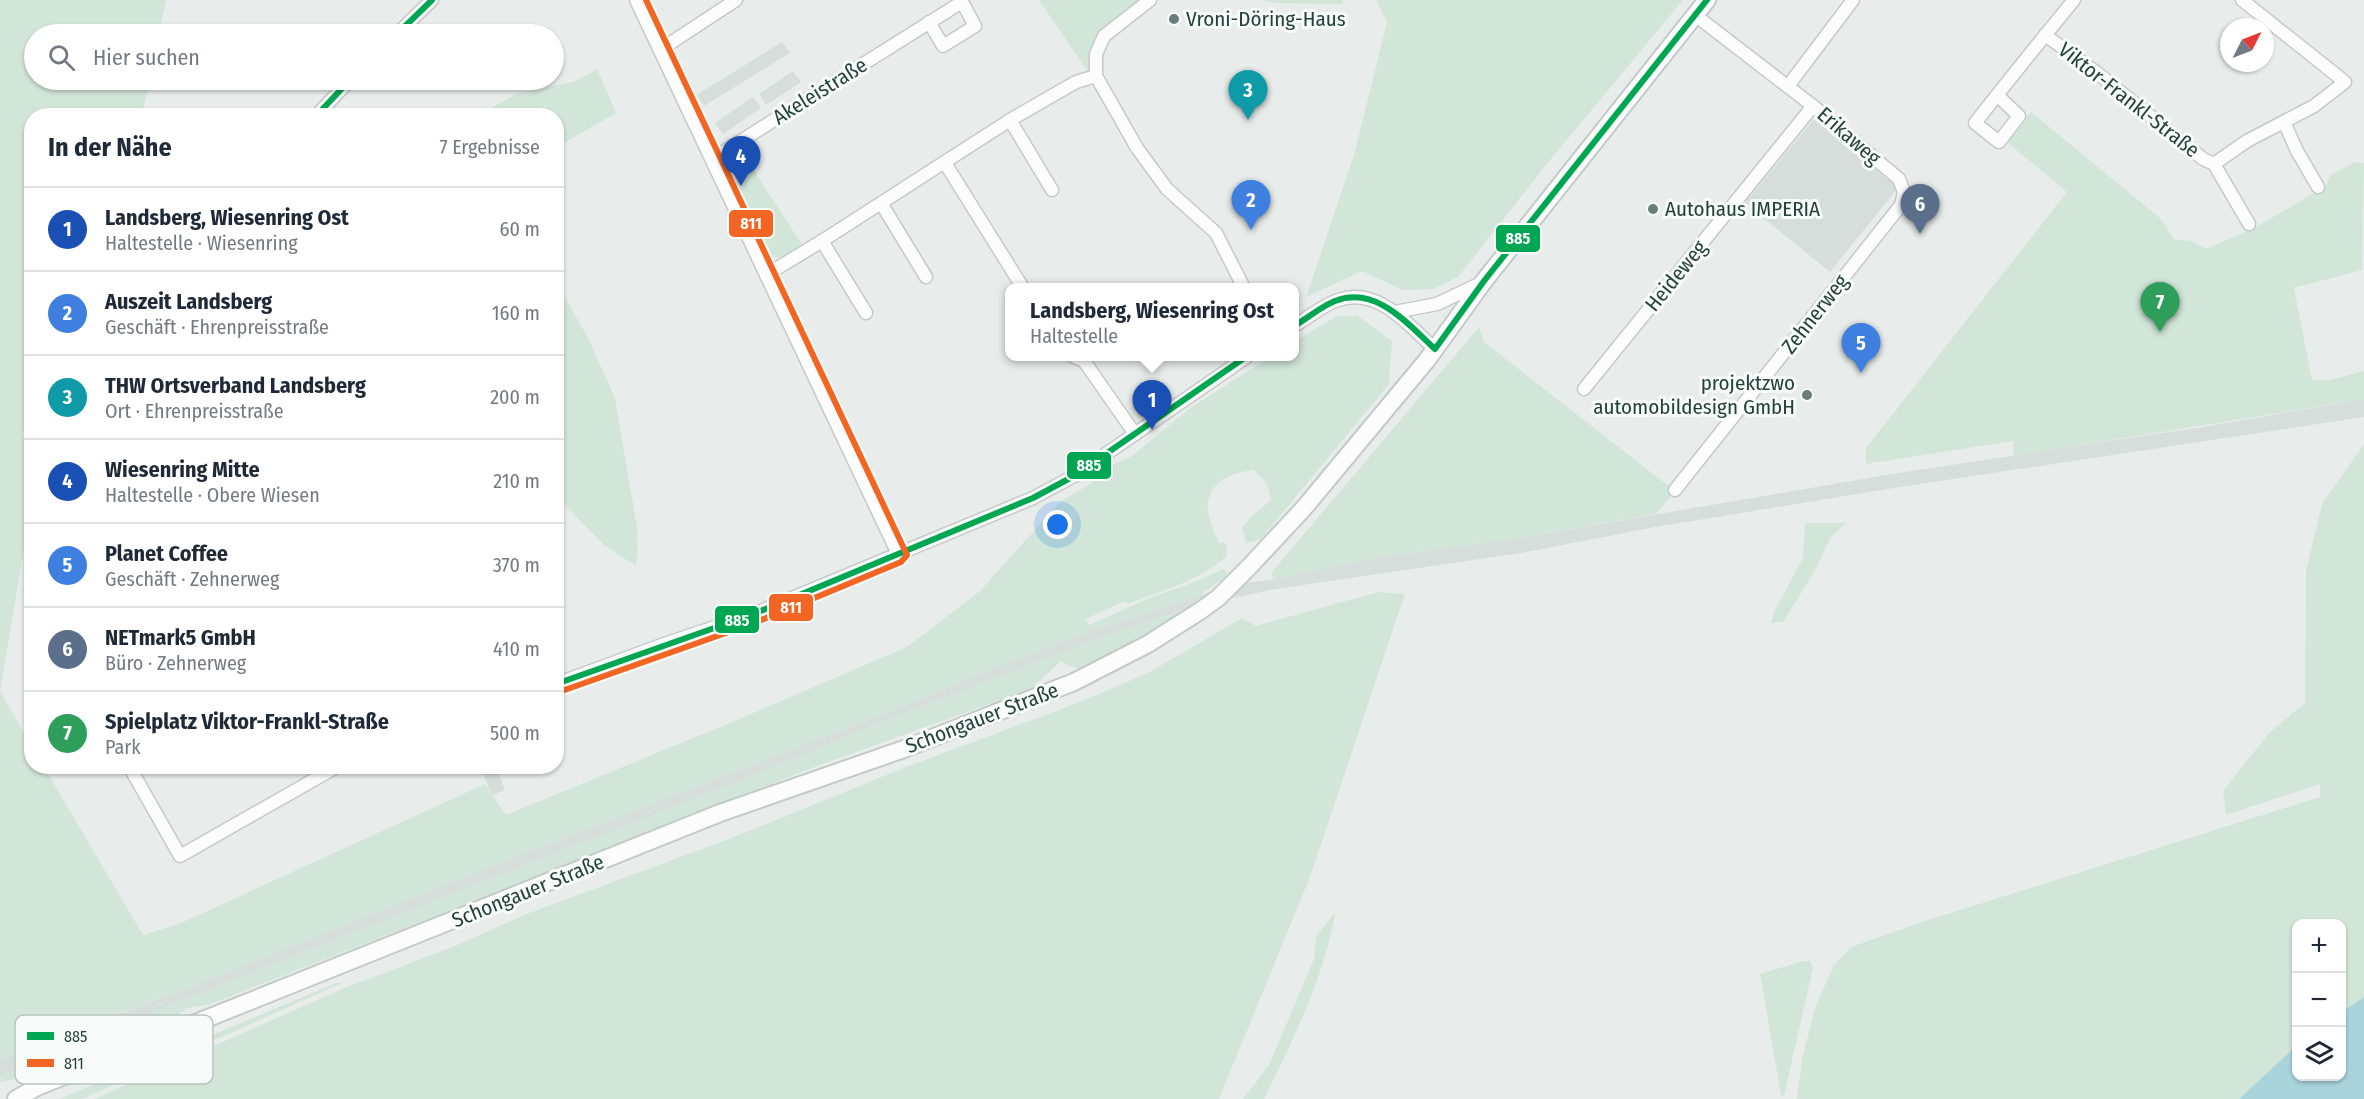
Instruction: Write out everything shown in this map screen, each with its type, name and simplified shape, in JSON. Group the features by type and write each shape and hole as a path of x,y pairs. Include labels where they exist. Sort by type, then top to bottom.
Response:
{"main road":[{"name":"Schongauer Straße","path":"213,1016 720,813 981,720 1074,682 1148,645 1218,598 1304,508 1435,349 1484,281 1707,0"},
{"name":"Schongauer Straße","path":"16,1099 47,1084"}],"street":[{"path":"407,24 432,0"},
{"path":"636,0 898,554"},
{"path":"660,50 736,0"},
{"path":"1150,0 1104,36 1096,54 1096,76 1137,148 1167,189 1215,232 1241,283"},
{"path":"1788,86 1853,0"},
{"name":"Viktor-Frankl-Straße","path":"1997,95 2074,0"},
{"name":"Viktor-Frankl-Straße","path":"2214,164 2247,141 2314,106 2345,82 2242,0"},
{"name":"Erikaweg","path":"1695,15 1813,105 1899,179 1904,192"},
{"name":"Akeleistraße","path":"712,159 929,22"},
{"name":"Viktor-Frankl-Straße","path":"2045,35 2096,72 2203,159 2214,164 2249,224"},
{"path":"766,275 1010,120 1076,82 1096,76"},
{"path":"324,108 341,90"},
{"name":"Heideweg","path":"1584,389 1813,105"},
{"path":"1010,120 1052,190"},
{"path":"2284,122 2297,151 2318,187"},
{"path":"945,163 1020,283"},
{"name":"Zehnerweg","path":"1675,490 1901,205 1904,192"},
{"path":"881,204 926,277"},
{"path":"822,241 866,313"},
{"path":"1395,312 1437,304 1484,281"},
{"path":"1299,323 1335,300 1362,297 1395,312 1435,349"},
{"path":"1084,361 1135,434"},
{"path":"564,681 751,615 1033,498 1074,476 1242,361"},
{"path":"134,774 180,856 324,774"}],"shaded area":[{"path":"782,42 790,53 704,106 697,95"},
{"path":"793,71 801,82 766,105 759,94"},
{"path":"753,97 761,108 723,134 715,123"},
{"path":"1814,119 1898,188 1830,272 1745,203"},
{"path":"2364,399 2364,417 1894,488 1655,527 1521,553 1276,589 1192,607 1111,634 892,718 772,768 146,1015 115,1015 888,712 1004,664 1098,628 1200,595 1246,583 1380,557 1519,538 1892,474 2202,427"},
{"path":"483,774 499,774 505,790 492,795"},
{"path":"15,1054 15,1070 0,1076 0,1060"}],"green space":[{"path":"0,0 166,0 161,24 24,24 24,90 148,90 144,108 24,108 24,430 22,432 24,442 24,548 0,691"},
{"path":"1039,0 1146,0 1109,28 1089,73"},
{"path":"1262,0 1343,0 1342,4 1274,3"},
{"path":"1376,0 1683,0 1546,165 1458,277 1433,289 1403,290 1362,271 1306,297 1354,155 1387,22"},
{"path":"597,69 616,113 564,143 564,108 491,108 516,94 534,90 564,90 564,84 576,81"},
{"path":"2031,112 2161,219 2174,239 2191,241 2206,249 2256,227 2326,186 2330,175 2356,162 2364,163 2362,270 2294,288 2312,380 2330,380 2364,371 2364,399 2014,456 2013,441 1866,464 1866,448 2067,192 2007,142"},
{"path":"741,151 803,246 793,253 773,257 727,161"},
{"path":"564,295 588,338 615,398 637,527 636,566 604,545 564,504"},
{"path":"1337,316 1358,316 1392,341 1389,384 1261,539 1246,543 1242,528 1271,500 1267,484 1254,470 1226,478 1213,489 1208,506 1210,520 1219,543 1226,543 1227,556 1205,572 1180,584 1128,604 1124,601 1086,619 1089,625 1154,596 1224,569 1228,575 1200,595 1098,628 1004,664 888,712 487,868 188,988 114,1015 15,1015 15,1054 0,1060 0,691 24,733 24,774 48,774 143,935 181,923 485,784 506,815 907,647 980,591 1060,502 1090,484 1114,464 1132,456 1190,408 1264,361 1299,361 1299,339"},
{"path":"1479,327 1484,342 1675,491 1656,514 1519,538 1380,557 1274,579 1271,573"},
{"path":"2364,444 2364,997 2346,1009 2346,919 2292,919 2292,1050 2239,1099 1797,1099 1802,1059 1815,1008 1834,965 1851,947 1922,922 2320,797 2320,784 2226,815 2223,791 2269,733 2305,703 2306,571 2322,504"},
{"path":"1805,523 1846,523 1830,538 1816,569 1783,622 1771,623 1774,612 1803,558"},
{"path":"1378,592 1405,594 1310,877 1219,1099 94,1099 128,1084 213,1084 213,1046 342,989 455,946 524,915 726,840 906,767 1080,702 1148,673 1242,618 1256,626"},
{"path":"1192,607 1135,642 1088,666 1076,668 1061,661 1031,689 812,768 208,1005 187,1008 178,1015 146,1015 772,768 892,718 1111,634"},
{"path":"1335,913 1316,985 1264,1099 1243,1099 1269,1065 1314,959 1316,936"},
{"path":"1810,961 1813,968 1784,1096 1781,1095 1760,974"},
{"path":"339,982 340,984 213,1041 213,1035"},
{"path":"15,1069 15,1079 0,1082 1,1075"},
{"path":"95,1084 116,1084 82,1099 59,1099"}],"water":[{"path":"2364,997 2364,1099 2239,1099 2292,1050 2292,1081 2346,1081 2346,1009"}],"transit line":[{"name":"885","path":"407,24 432,0"},
{"name":"811","path":"564,690 754,623 901,562 907,555 646,0"},
{"name":"885","path":"1299,323 1335,301 1350,297 1364,298 1390,310 1435,349 1484,281 1707,0"},
{"name":"885","path":"324,108 341,90"},
{"name":"885","path":"564,681 751,615 1033,498 1074,476 1240,361"}],"place":[{"name":"Vroni-Döring-Haus","path":"1174,19"},
{"name":"THW Ortsverband Landsberg","path":"1248,120"},
{"name":"Wiesenring Mitte","path":"741,186"},
{"name":"Autohaus IMPERIA","path":"1653,209"},
{"name":"Auszeit Landsberg","path":"1251,230"},
{"name":"NETmark5 GmbH","path":"1920,234"},
{"name":"Spielplatz Viktor-Frankl-Straße","path":"2160,332"},
{"name":"Planet Coffee","path":"1861,373"},
{"name":"projektzwo automobildesign GmbH","path":"1807,395"},
{"name":"Landsberg, Wiesenring Ost","path":"1152,430"}]}
